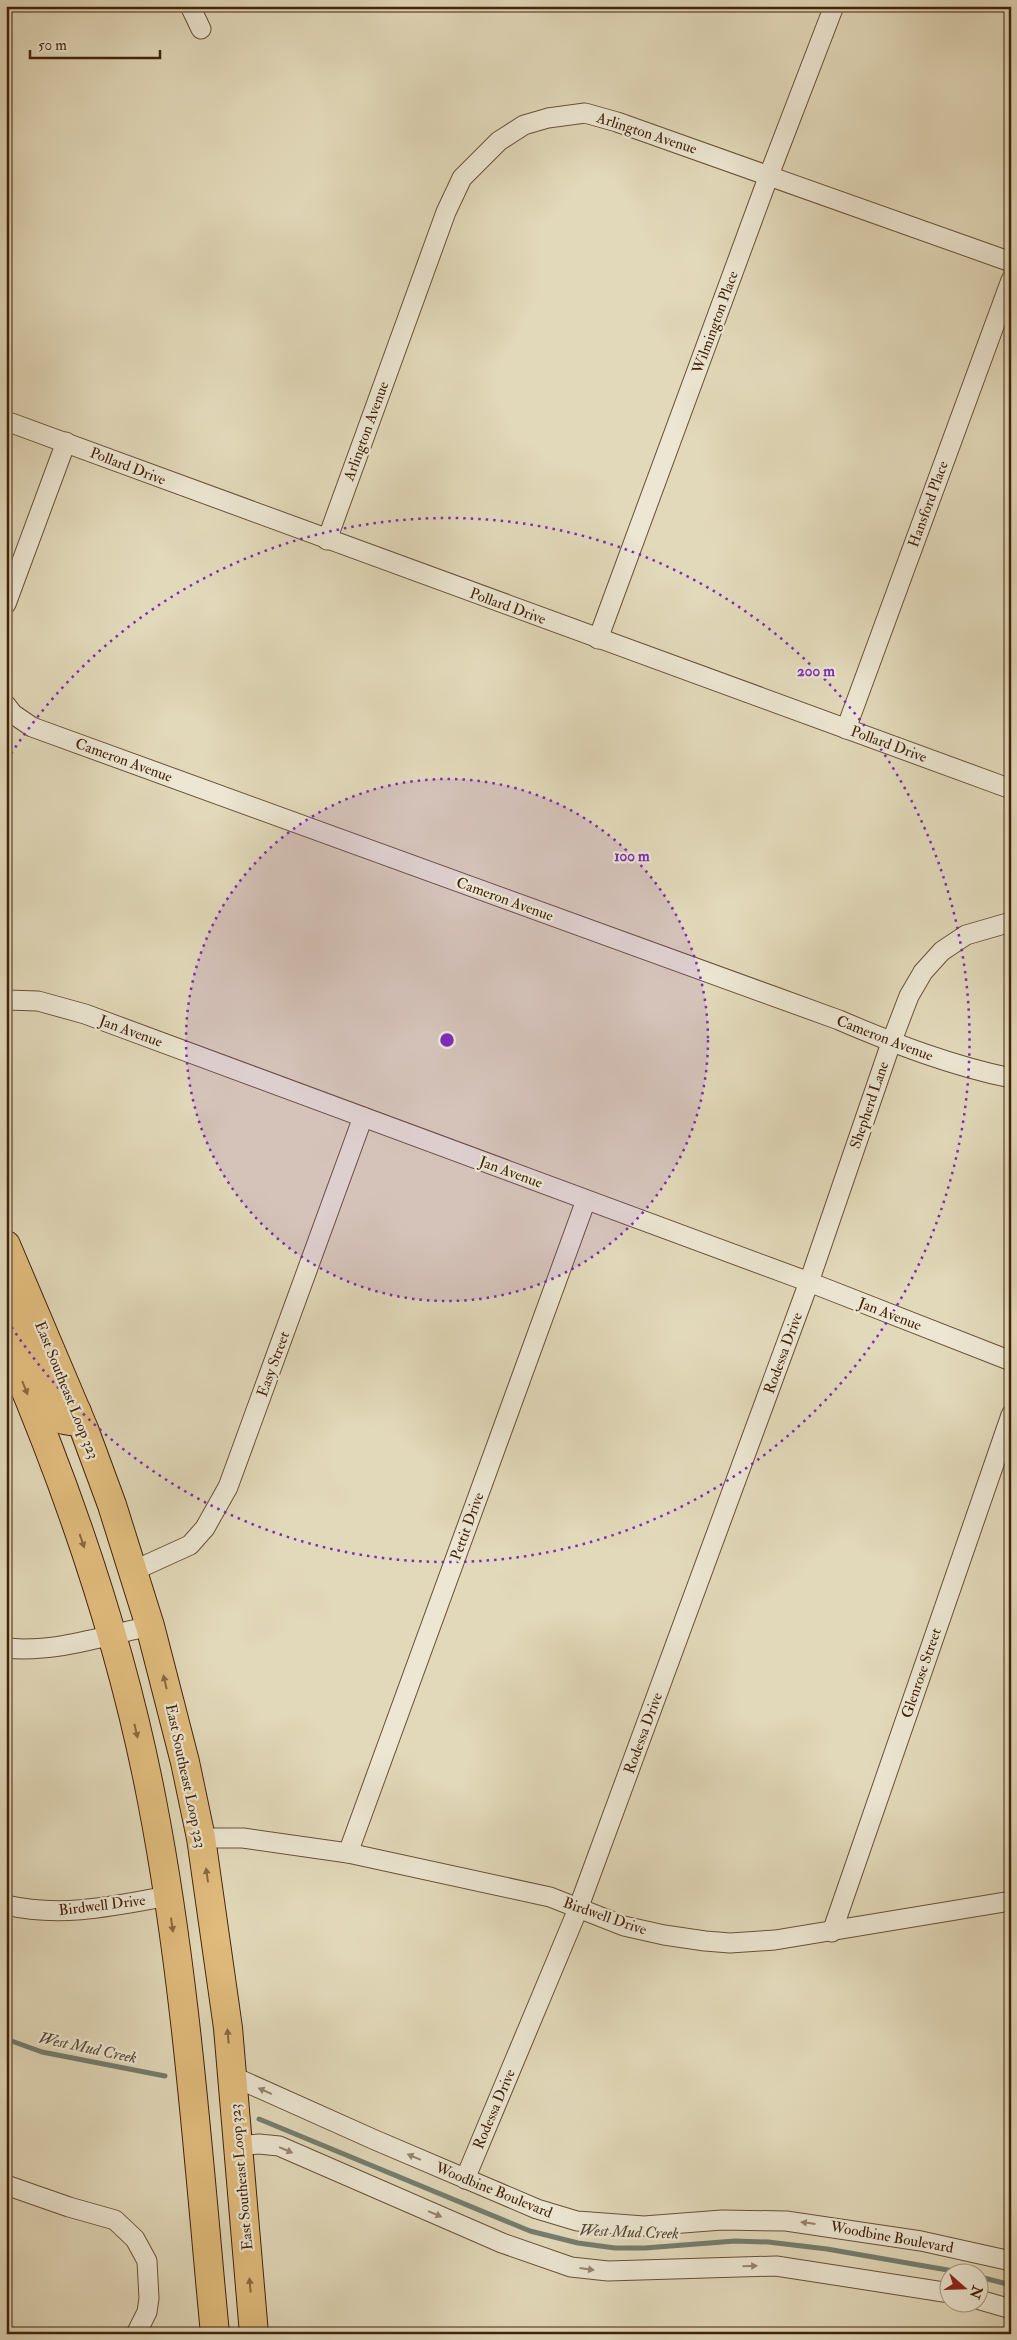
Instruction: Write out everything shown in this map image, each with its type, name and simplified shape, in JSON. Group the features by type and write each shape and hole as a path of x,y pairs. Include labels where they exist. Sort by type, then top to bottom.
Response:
{"highway":[{"name":"East Southeast Loop 323","path":"6,1245 77,1412 112,1505 150,1626 201,1838 224,1999 254,2334"},
{"path":"6,1298 56,1412 64,1420 70,1421 77,1412"},
{"path":"6,1344 61,1479 111,1634 152,1798 168,1896 193,2103 215,2334"}],"street":[{"path":"190,6 201,29"},
{"name":"Wilmington Place","path":"598,639 834,6"},
{"name":"Arlington Avenue","path":"327,540 446,212 462,178 499,141 524,125 548,118 585,113 617,122 1011,262"},
{"name":"Hansford Place","path":"846,729 1011,280"},
{"name":"Pollard Drive","path":"6,422 66,442 327,540 1011,789"},
{"path":"6,604 66,442"},
{"name":"Cameron Avenue","path":"6,705 13,714 32,727 839,1020 890,1043 984,1073 1011,1078"},
{"name":"Shepherd Lane","path":"809,1282 890,1043 909,996 923,972 942,951 966,935 1011,922"},
{"name":"Jan Avenue","path":"6,1000 38,1001 85,1014 809,1282 1011,1361"},
{"name":"Easy Street","path":"133,1571 190,1545 205,1528 228,1487 363,1117"},
{"name":"Pettit Drive","path":"348,1853 586,1200"},
{"name":"Rodessa Drive","path":"465,2179 578,1909 809,1282"},
{"name":"Glenrose Street","path":"832,1932 1011,1415"},
{"path":"6,1648 32,1649 50,1647 150,1626"},
{"name":"Birdwell Drive","path":"201,1838 243,1838 348,1853 550,1897 624,1926 664,1935 730,1943 775,1940 832,1932 874,1922 1011,1900"},
{"name":"Birdwell Drive","path":"6,1904 45,1912 84,1910 168,1896"},
{"name":"Woodbine Boulevard","path":"232,2076 465,2179 537,2209 576,2221 629,2226 722,2220 786,2221 921,2241 1011,2260"},
{"path":"238,2146 259,2144 279,2146 502,2243 571,2267 608,2271 776,2266 940,2291"},
{"path":"6,2185 69,2207 115,2220 135,2239 147,2261 148,2284 147,2312 136,2334"},
{"path":"990,2303 1011,2309"}],"waterway":[{"name":"West Mud Creek","path":"6,2039 42,2052 165,2076"},
{"name":"West Mud Creek","path":"259,2119 530,2231 578,2243 615,2248 645,2248 735,2241 768,2242 827,2249 940,2269"},
{"name":"West Mud Creek","path":"990,2280 1011,2285"}]}
